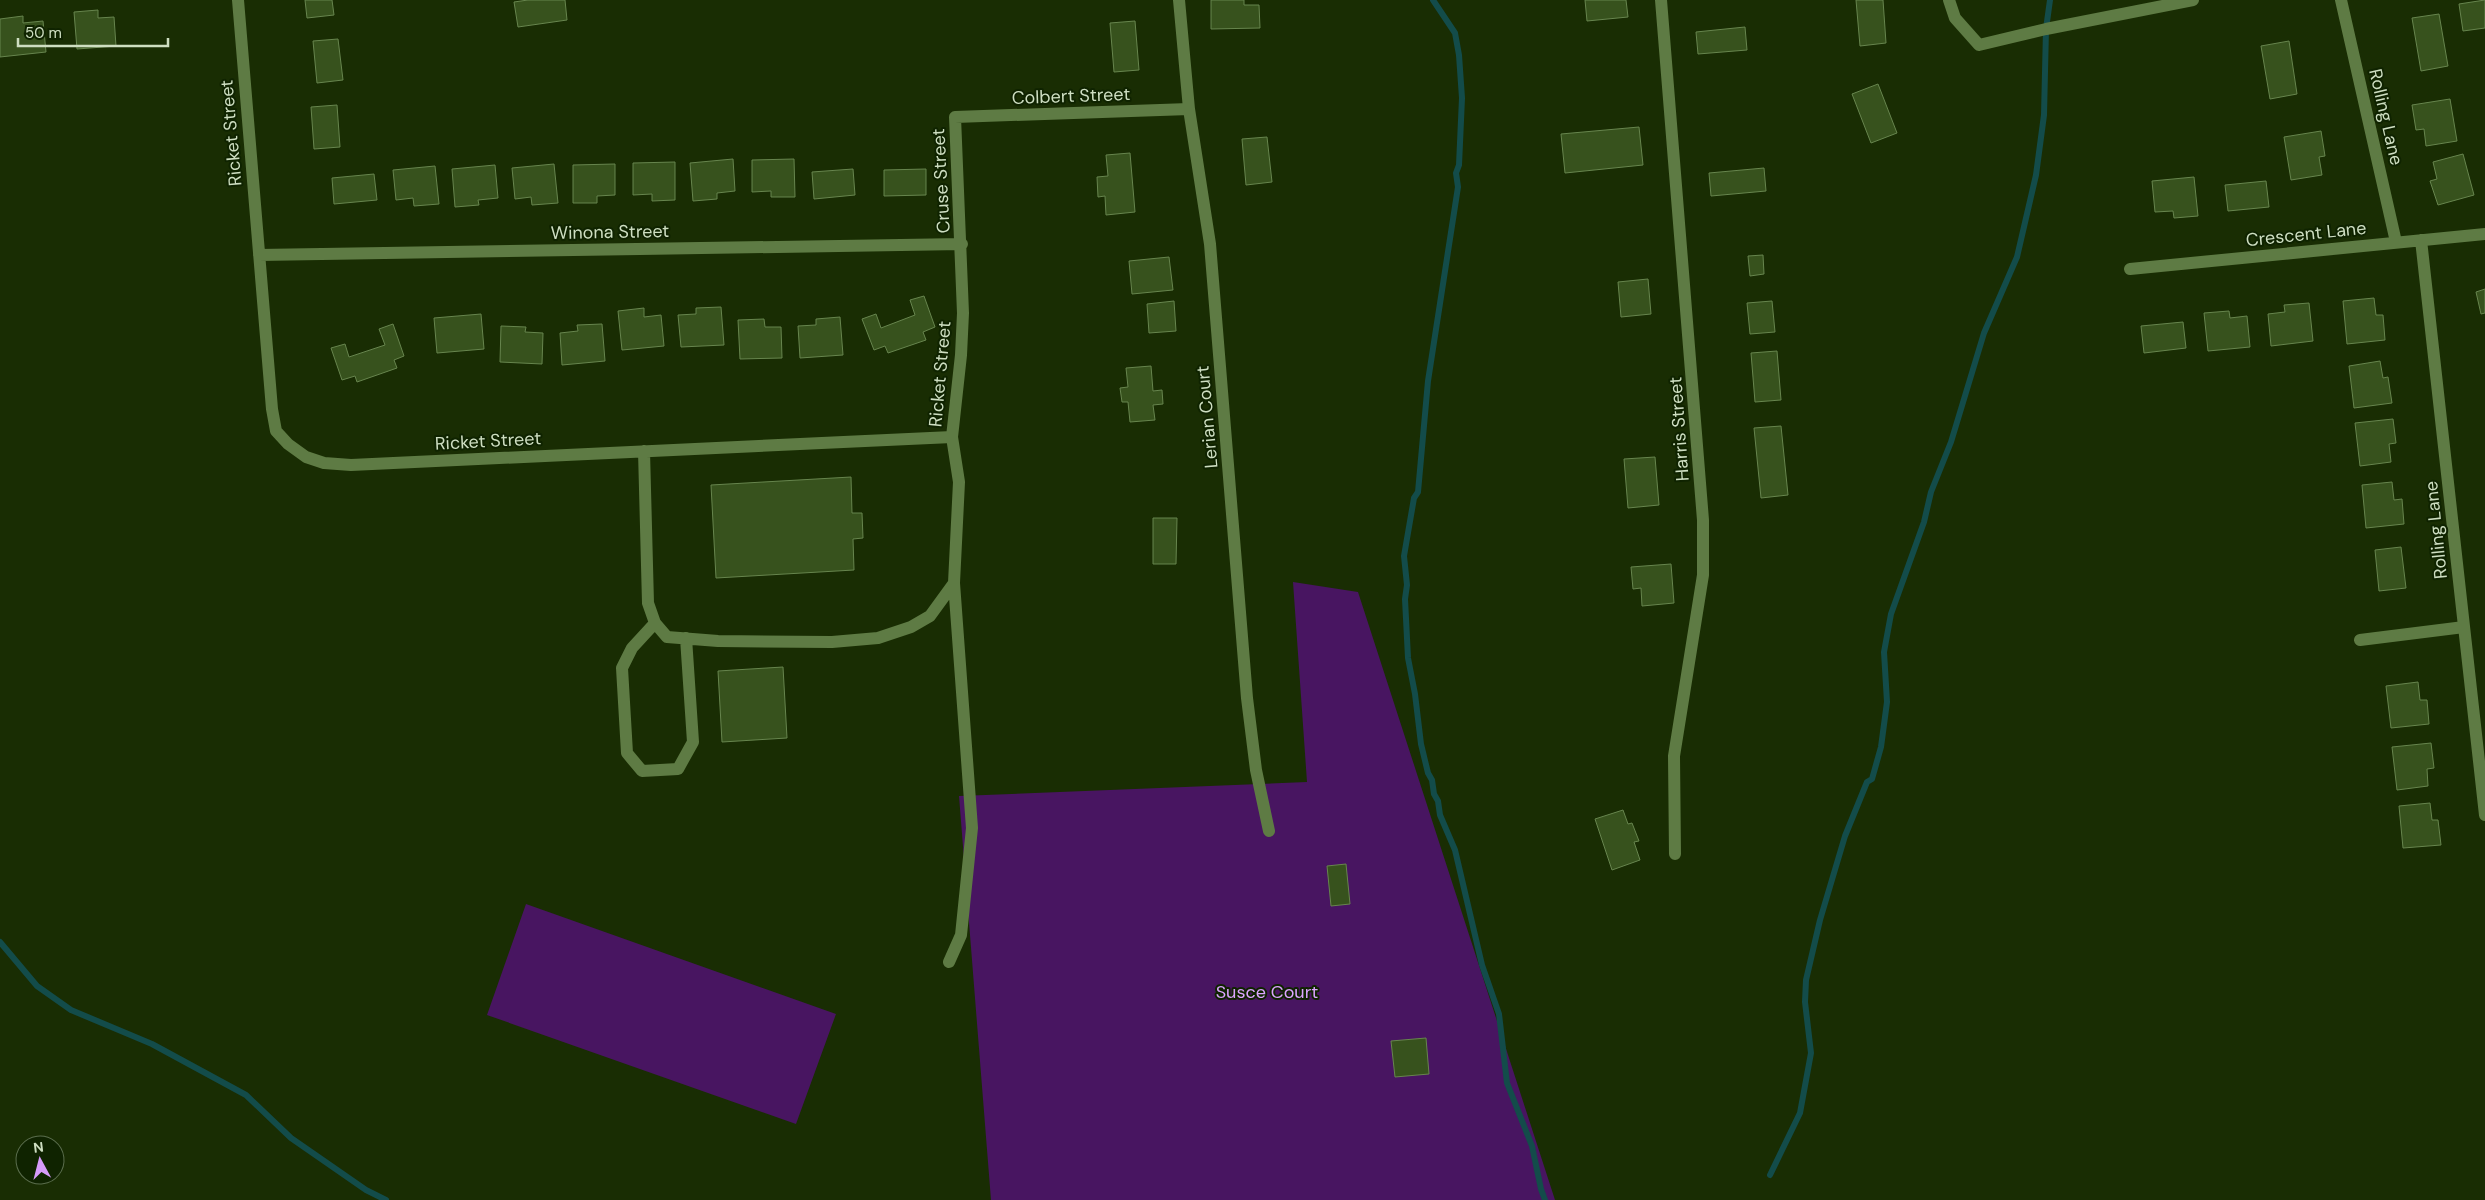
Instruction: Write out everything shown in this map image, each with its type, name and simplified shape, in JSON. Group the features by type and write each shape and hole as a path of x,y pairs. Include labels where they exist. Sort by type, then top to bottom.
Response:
{"street":[{"name":"Ricket Street","path":"238,0 272,410 276,431 288,444 306,457 324,463 351,465 952,437 961,355 962,244"},
{"name":"Lerian Court","path":"1179,0 1188,109 1210,244 1247,698 1256,770 1269,832"},
{"name":"Harris Street","path":"1661,0 1703,520 1703,574 1674,756 1675,854"},
{"path":"1949,0 1955,18 1979,46 2046,29 2192,0"},
{"name":"Rolling Lane","path":"2341,0 2396,242"},
{"name":"Colbert Street","path":"955,117 1188,109"},
{"name":"Cruse Street","path":"955,117 962,244"},
{"name":"Crescent Lane","path":"2130,269 2485,234"},
{"name":"Rolling Lane","path":"2421,240 2485,815"},
{"name":"Winona Street","path":"259,255 962,244"},
{"path":"949,962 961,935 972,828 954,582 959,482 952,437"},
{"path":"644,452 648,603 655,623 667,636 718,641 832,642 878,638 911,627 930,616 954,582"},
{"path":"655,623 632,648 622,668 628,753 642,771 678,769 692,742 686,638"},
{"path":"2360,640 2464,627"}],"green space":[{"name":"Susce Court","path":"1293,582 1358,592 1555,1200 991,1200 959,796 1307,782"},
{"path":"526,904 836,1014 796,1124 487,1015"}],"building":[{"path":"305,0 332,0 334,15 307,18"},
{"path":"565,0 567,20 518,27 514,2"},
{"path":"1211,0 1244,0 1244,5 1259,5 1260,28 1211,29"},
{"path":"1585,0 1626,0 1628,17 1587,21"},
{"path":"1856,0 1883,0 1886,43 1860,46"},
{"path":"2485,0 2485,28 2463,31 2459,4"},
{"path":"98,10 98,18 114,17 116,46 77,49 74,12"},
{"path":"2439,14 2448,66 2421,71 2412,18"},
{"path":"23,16 23,23 43,21 46,52 0,57 0,19"},
{"path":"1135,21 1139,70 1114,72 1110,23"},
{"path":"1745,27 1747,50 1698,54 1696,32"},
{"path":"338,39 343,80 317,83 313,41"},
{"path":"2289,41 2297,94 2270,99 2261,46"},
{"path":"1878,84 1897,133 1871,143 1852,94"},
{"path":"2450,99 2457,141 2426,146 2424,129 2416,130 2412,105"},
{"path":"337,105 340,147 314,149 311,107"},
{"path":"1639,127 1643,165 1565,173 1561,134"},
{"path":"2321,131 2325,156 2319,157 2322,175 2291,180 2284,137"},
{"path":"1267,137 1272,182 1246,185 1242,139"},
{"path":"1130,153 1135,212 1106,215 1105,196 1098,197 1097,177 1108,176 1106,155"},
{"path":"2463,154 2474,195 2438,205 2430,181 2437,179 2433,162"},
{"path":"733,159 735,191 717,193 717,199 693,201 690,163"},
{"path":"794,159 795,197 771,197 771,191 752,192 752,160"},
{"path":"675,162 675,200 652,201 652,194 633,195 633,163"},
{"path":"554,164 558,203 532,205 531,197 515,199 512,168"},
{"path":"615,164 615,195 597,196 597,203 573,203 573,165"},
{"path":"495,165 498,198 478,200 479,205 455,207 452,169"},
{"path":"435,166 439,204 414,206 413,198 396,200 393,170"},
{"path":"1764,168 1766,191 1711,196 1709,173"},
{"path":"853,169 855,195 814,199 812,172"},
{"path":"926,169 926,195 884,196 884,170"},
{"path":"374,174 377,200 334,204 332,178"},
{"path":"2194,177 2198,216 2174,218 2173,211 2155,212 2152,181"},
{"path":"2266,181 2269,207 2228,211 2225,185"},
{"path":"1763,255 1764,274 1750,276 1748,256"},
{"path":"1169,257 1173,290 1132,294 1129,261"},
{"path":"1648,279 1651,314 1621,317 1618,282"},
{"path":"2485,289 2485,313 2481,314 2476,292"},
{"path":"924,296 935,327 923,332 926,340 888,353 885,346 874,350 862,319 876,314 881,328 915,315 910,300"},
{"path":"2374,298 2376,315 2383,315 2385,340 2347,344 2343,301"},
{"path":"1174,301 1176,331 1149,333 1147,304"},
{"path":"1772,301 1775,332 1750,334 1747,303"},
{"path":"2309,303 2313,341 2271,346 2268,314 2285,312 2284,305"},
{"path":"721,307 724,345 681,347 678,315 696,314 696,308"},
{"path":"644,308 644,317 661,315 664,346 622,350 618,311"},
{"path":"2229,311 2230,318 2247,316 2250,347 2208,351 2204,313"},
{"path":"481,314 484,349 437,353 434,318"},
{"path":"840,317 843,355 800,358 798,326 816,325 816,319"},
{"path":"764,319 765,327 781,327 782,358 740,359 738,320"},
{"path":"2183,322 2186,348 2144,353 2141,326"},
{"path":"393,324 404,356 394,360 397,368 357,382 355,376 342,380 331,348 345,344 349,357 385,345 379,329"},
{"path":"602,324 605,361 562,365 560,333 578,331 577,325"},
{"path":"501,326 526,327 525,332 543,333 542,364 500,362"},
{"path":"1777,351 1781,400 1755,402 1751,353"},
{"path":"2380,361 2383,378 2388,377 2392,403 2354,408 2349,366"},
{"path":"1151,366 1153,391 1162,390 1163,404 1153,405 1155,420 1130,422 1128,402 1122,402 1120,388 1128,387 1126,368"},
{"path":"2393,419 2396,443 2389,444 2391,462 2360,466 2355,423"},
{"path":"1781,426 1788,495 1761,498 1754,428"},
{"path":"1655,457 1659,505 1628,508 1624,459"},
{"path":"851,477 852,513 862,513 863,538 853,539 854,570 716,578 711,485"},
{"path":"2392,482 2394,500 2402,499 2404,524 2366,528 2362,485"},
{"path":"1153,518 1177,518 1176,564 1153,564"},
{"path":"2401,547 2406,588 2379,591 2375,550"},
{"path":"1671,564 1674,603 1642,606 1641,588 1633,589 1631,567"},
{"path":"783,667 787,738 722,742 718,671"},
{"path":"2418,682 2420,700 2427,700 2429,724 2391,728 2386,686"},
{"path":"2431,743 2434,768 2427,769 2428,786 2397,790 2392,747"},
{"path":"2430,803 2432,820 2438,820 2441,845 2403,848 2399,806"},
{"path":"1623,810 1628,824 1632,823 1639,841 1634,842 1640,860 1612,870 1595,819"},
{"path":"1346,864 1350,904 1331,906 1327,866"},
{"path":"1426,1038 1429,1074 1395,1077 1391,1041"}],"waterway":[{"path":"1433,0 1455,33 1459,55 1462,98 1459,165 1456,173 1458,187 1428,381 1418,492 1414,498 1404,556 1407,585 1405,599 1408,658 1415,694 1421,744 1428,773 1432,780 1440,815 1455,850 1482,965 1499,1014 1507,1083 1532,1146 1545,1200"},
{"path":"1770,1175 1800,1113 1811,1053 1805,1002 1806,980 1820,920 1845,836 1867,782 1872,779 1881,747 1887,702 1884,652 1891,614 1924,522 1931,492 1951,442 1984,333 2017,257 2036,175 2044,115 2046,29 2050,0"},
{"path":"0,942 37,986 71,1010 152,1044 246,1095 291,1138 366,1190 386,1200"}]}
